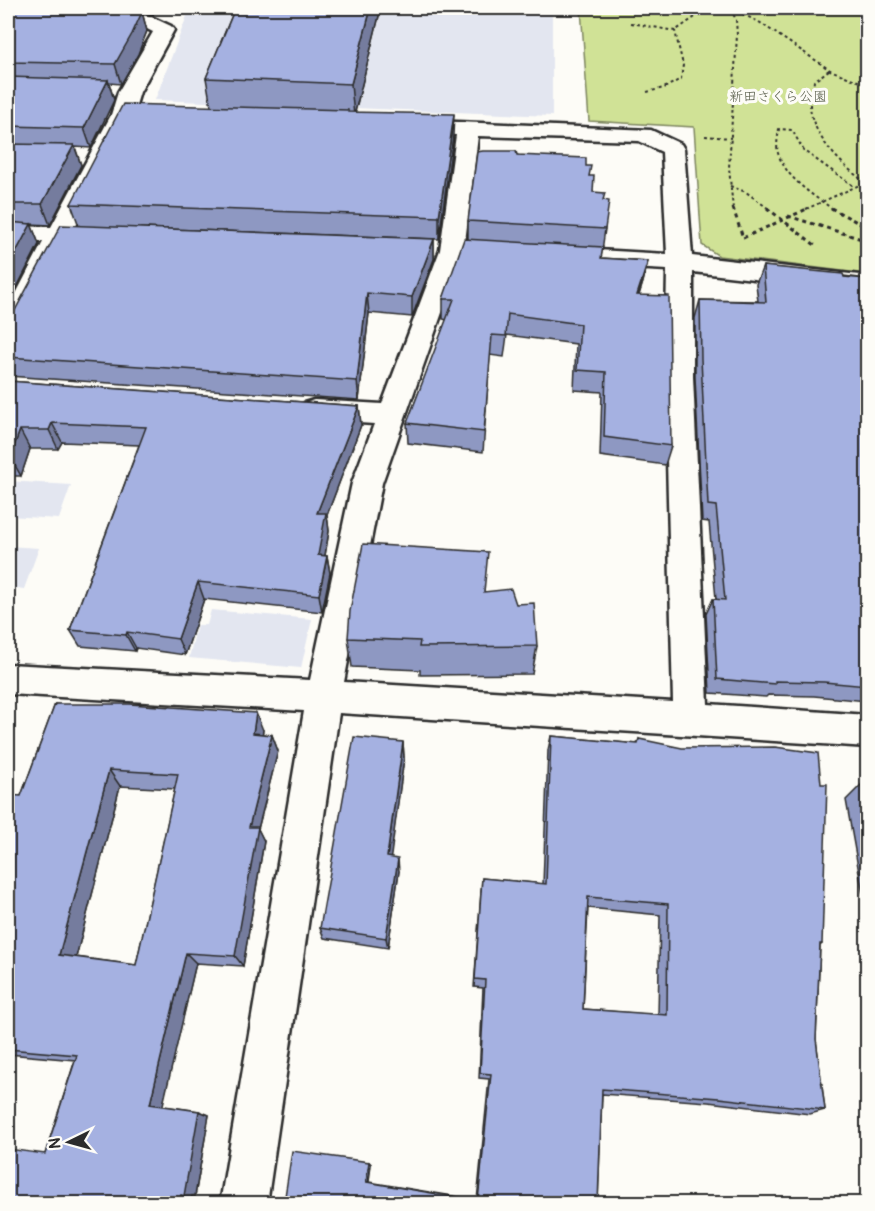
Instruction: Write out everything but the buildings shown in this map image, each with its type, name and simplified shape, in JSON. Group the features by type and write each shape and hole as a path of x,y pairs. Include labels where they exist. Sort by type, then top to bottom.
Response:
{"street":[{"path":"8,18 141,18 164,30 132,108 101,156 8,333"},
{"path":"107,91 132,108"},
{"path":"384,126 643,135 673,149 680,263 679,377 692,720"},
{"path":"243,1203 324,697 367,483 452,250 468,130"},
{"path":"78,156 101,156"},
{"path":"8,233 120,237"},
{"path":"557,256 680,263 867,284"},
{"path":"283,407 390,415"},
{"path":"8,679 867,731"}],"path":[{"path":"631,23 675,31 698,15 716,8"},
{"path":"722,8 731,8 759,22 830,70 867,85"},
{"path":"731,8 736,20 737,35 730,186 733,217 743,238 822,200 866,184"},
{"path":"647,92 675,85 683,78 685,69 675,31"},
{"path":"830,70 814,81 810,104 813,118 844,165 866,184"},
{"path":"855,187 804,151 792,130 779,129 778,152 799,183 867,228"},
{"path":"699,135 731,138"},
{"path":"730,186 746,192 782,218"},
{"path":"788,216 867,241"}],"shaded area":[{"path":"190,8 552,8 552,116 155,100"},
{"path":"8,481 71,485 59,519 8,516"},
{"path":"8,546 39,548 24,589 8,587"},
{"path":"211,610 312,619 301,668 189,658 197,625 207,625"}],"green space":[{"name":"新田さくら公園","path":"581,8 867,8 867,274 719,256 702,245 694,127 589,121"}]}
